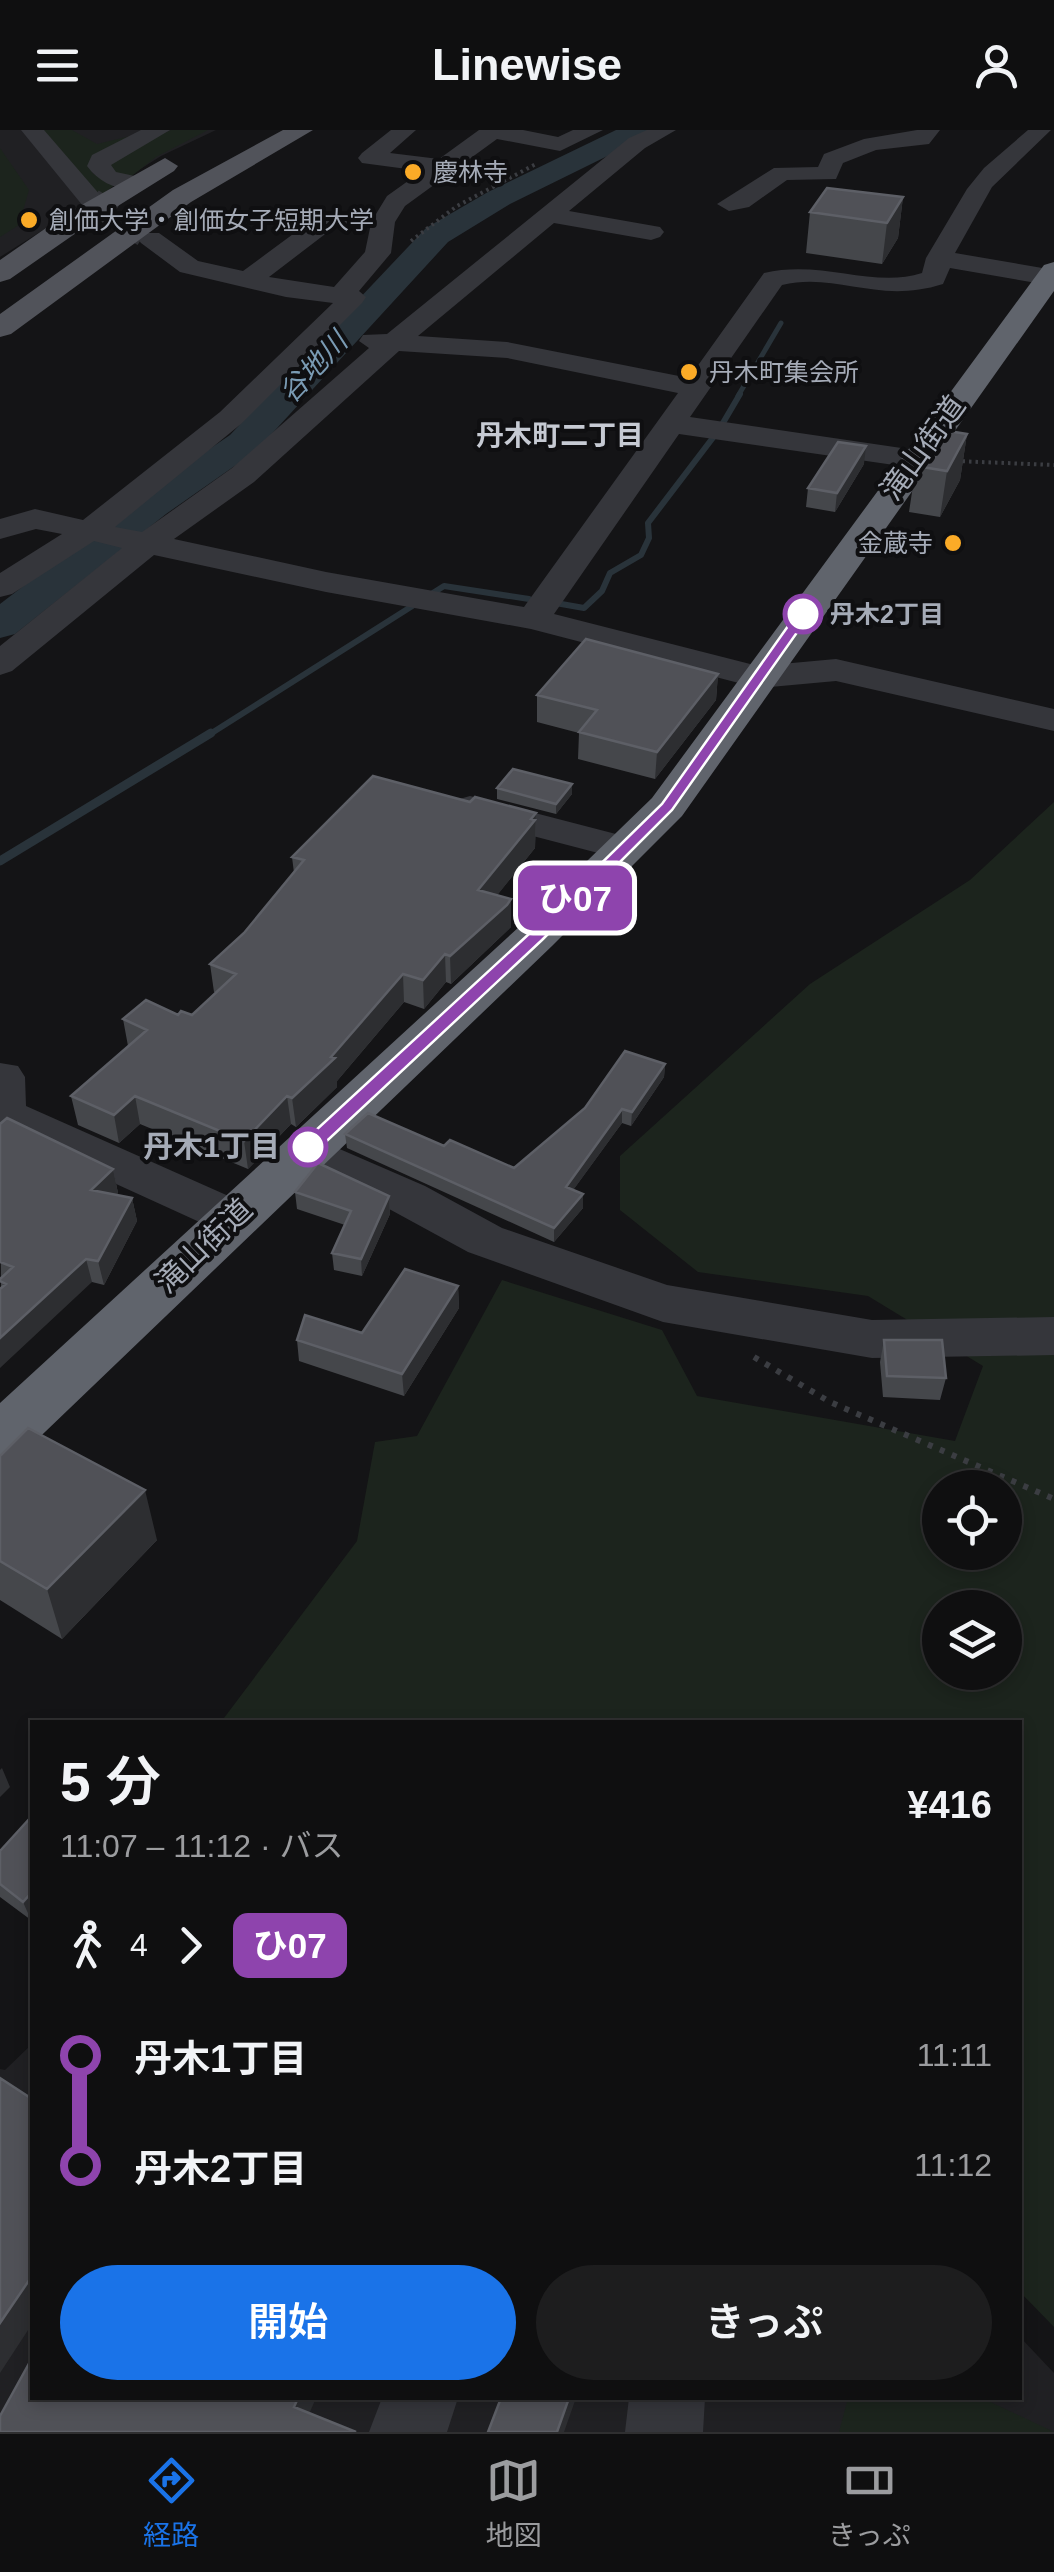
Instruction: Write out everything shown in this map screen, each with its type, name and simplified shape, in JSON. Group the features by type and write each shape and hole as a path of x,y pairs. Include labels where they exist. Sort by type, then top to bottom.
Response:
{"highway":[{"name":"滝山街道","path":"0,1439 667,807 915,459 1053,275"}],"main road":[{"path":"0,271 255,130"},
{"path":"0,310 122,221 278,130"},
{"path":"0,328 182,196 301,130"},
{"path":"0,271 189,153"},
{"path":"0,271 53,214 85,205"},
{"path":"36,300 67,300 88,294 154,240"}],"street":[{"path":"32,130 85,205"},
{"path":"406,130 370,158 442,166"},
{"path":"0,587 94,532 258,396 324,335 378,252 383,222 396,201 493,130 560,144 592,130"},
{"path":"0,664 142,543 243,475 381,342 637,143 665,130"},
{"path":"730,204 740,202 782,173 828,174 832,159 872,144 921,138 929,130"},
{"path":"533,619 773,279 798,276 893,287 920,285 934,278 939,258 989,176 1040,130"},
{"path":"104,134 156,131"},
{"path":"136,183 108,177 98,166 100,160 156,131"},
{"path":"549,215 651,232"},
{"path":"250,279 332,217 383,222"},
{"path":"154,240 190,267 286,289 348,295"},
{"path":"939,258 1053,275"},
{"path":"876,312 893,287"},
{"path":"324,335 507,350 698,388"},
{"path":"674,424 915,459"},
{"path":"0,529 35,519 326,582 533,619 758,677 836,670 1054,720"},
{"path":"441,800 625,848"},
{"path":"2,1077 3,1114 234,1218"},
{"path":"305,1150 486,1240 663,1303 872,1339 1054,1336"},
{"path":"408,2432 419,2400"},
{"path":"664,2432 668,2400"}],"path":[{"path":"348,295 436,220 485,189 545,160"},
{"path":"915,459 1054,465"},
{"path":"746,1352 830,1402 1054,1499"}],"shaded area":[{"name":"創価大学・創価女子短期大学","path":"0,130 216,130 161,156 0,257"},
{"path":"37,130 72,130 97,144 139,134 89,166 93,174 117,183 98,198"},
{"path":"171,130 208,130 156,157 133,175 125,177 109,170 111,158"},
{"path":"0,148 29,190 19,225 0,237"},
{"path":"1054,802 1054,2327 1022,2294 1022,1720 223,1720 357,1541 375,1442 417,1436 502,1280 662,1330 697,1396 955,1441 983,1366 868,1296 698,1272 620,1210 620,1156 810,984 970,880"},
{"path":"30,2046 30,2400 1022,2400 1022,2339 1054,2373 1054,2432 0,2432 0,2069 5,2070"},
{"path":"847,2400 986,2400 1054,2432 839,2432"}],"building":[{"path":"827,188 903,197 887,223 810,212"},
{"path":"936,429 967,434 947,471 916,466"},
{"path":"838,442 866,446 837,493 808,488"},
{"path":"586,639 718,674 657,752 579,732 597,710 537,695"},
{"path":"513,769 572,784 556,804 497,788"},
{"path":"373,776 470,802 475,797 536,813 531,819 535,820 478,890 511,899 507,905 450,956 445,954 423,980 403,974 331,1057 335,1058 292,1098 287,1096 244,1141 135,1096 114,1115 71,1096 147,1030 123,1019 146,1000 178,1015 181,1011 192,1015 236,974 210,964 244,933 304,860 292,857"},
{"path":"625,1051 665,1064 632,1112 622,1109 566,1187 583,1194 554,1228 345,1134 368,1113 444,1146 450,1140 514,1168 585,1108"},
{"path":"7,1118 113,1169 91,1190 132,1198 98,1261 86,1259 0,1338 0,1289 6,1284 0,1279 13,1267 0,1262 0,1124"},
{"path":"318,1163 389,1196 361,1259 332,1253 351,1211 295,1192"},
{"path":"405,1269 458,1286 402,1374 297,1340 305,1315 362,1333"},
{"path":"884,1340 942,1340 946,1378 887,1376"},
{"path":"28,1428 145,1490 47,1589 0,1561 0,1456"},
{"path":"30,1818 30,1894 23,1902 0,1884 0,1851"},
{"path":"0,2078 30,2098 30,2279 0,2323"},
{"path":"30,2362 30,2400 297,2400 294,2407 356,2432 0,2432 0,2416"},
{"path":"500,2400 568,2400 557,2432 488,2432"}],"waterway":[{"name":"谷地川","path":"0,625 152,506 243,443 437,235 499,198 638,130"},
{"path":"738,396 781,323"},
{"path":"720,428 740,394"},
{"path":"550,602 584,608 602,591 610,573 641,555 649,538 648,523 715,435"},
{"path":"425,598 444,586 529,599"},
{"path":"207,736 417,603"},
{"path":"0,861 211,733"}],"tunnel":[{"path":"92,201 150,238"}],"bus line":[{"name":"ひ07","path":"308,1147 536,936 667,807 803,614"}],"place":[{"name":"慶林寺","path":"413,172"},
{"name":"創価大学・創価女子短期大学","path":"29,220"},
{"name":"丹木町集会所","path":"689,372"},
{"name":"金蔵寺","path":"953,543"},
{"name":"丹木2丁目","path":"803,614"},
{"name":"丹木1丁目","path":"308,1147"}],"district":[{"name":"丹木町二丁目","path":"560,435"}]}
